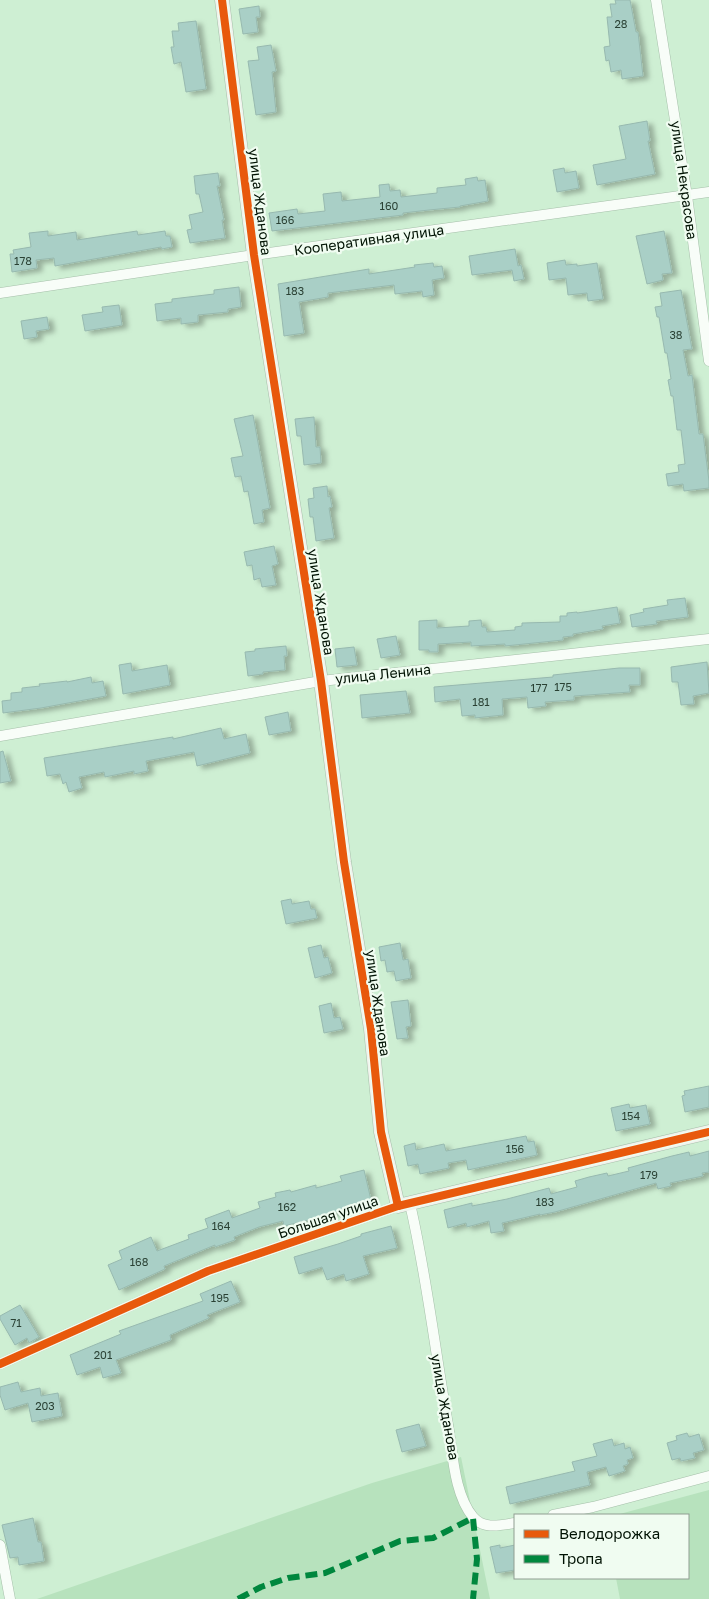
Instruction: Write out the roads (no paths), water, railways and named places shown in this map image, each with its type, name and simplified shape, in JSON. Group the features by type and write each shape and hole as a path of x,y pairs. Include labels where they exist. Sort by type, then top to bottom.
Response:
{"street":[{"name":"улица Жданова","path":"222,0 254,255 321,681 344,862 371,1030 380,1132 388,1168 404,1205 425,1270 436,1354 460,1492 474,1518 490,1527 514,1522"},
{"name":"улица Некрасова","path":"656,0 687,196 709,361"},
{"name":"Кооперативная улица","path":"0,293 254,255 709,192"},
{"name":"улица Ленина","path":"0,736 321,681 709,639"},
{"name":"Большая улица","path":"1,1361 208,1271 404,1205 709,1132"},
{"path":"558,1514 593,1507 709,1476"},
{"path":"0,1545 10,1599"}]}
